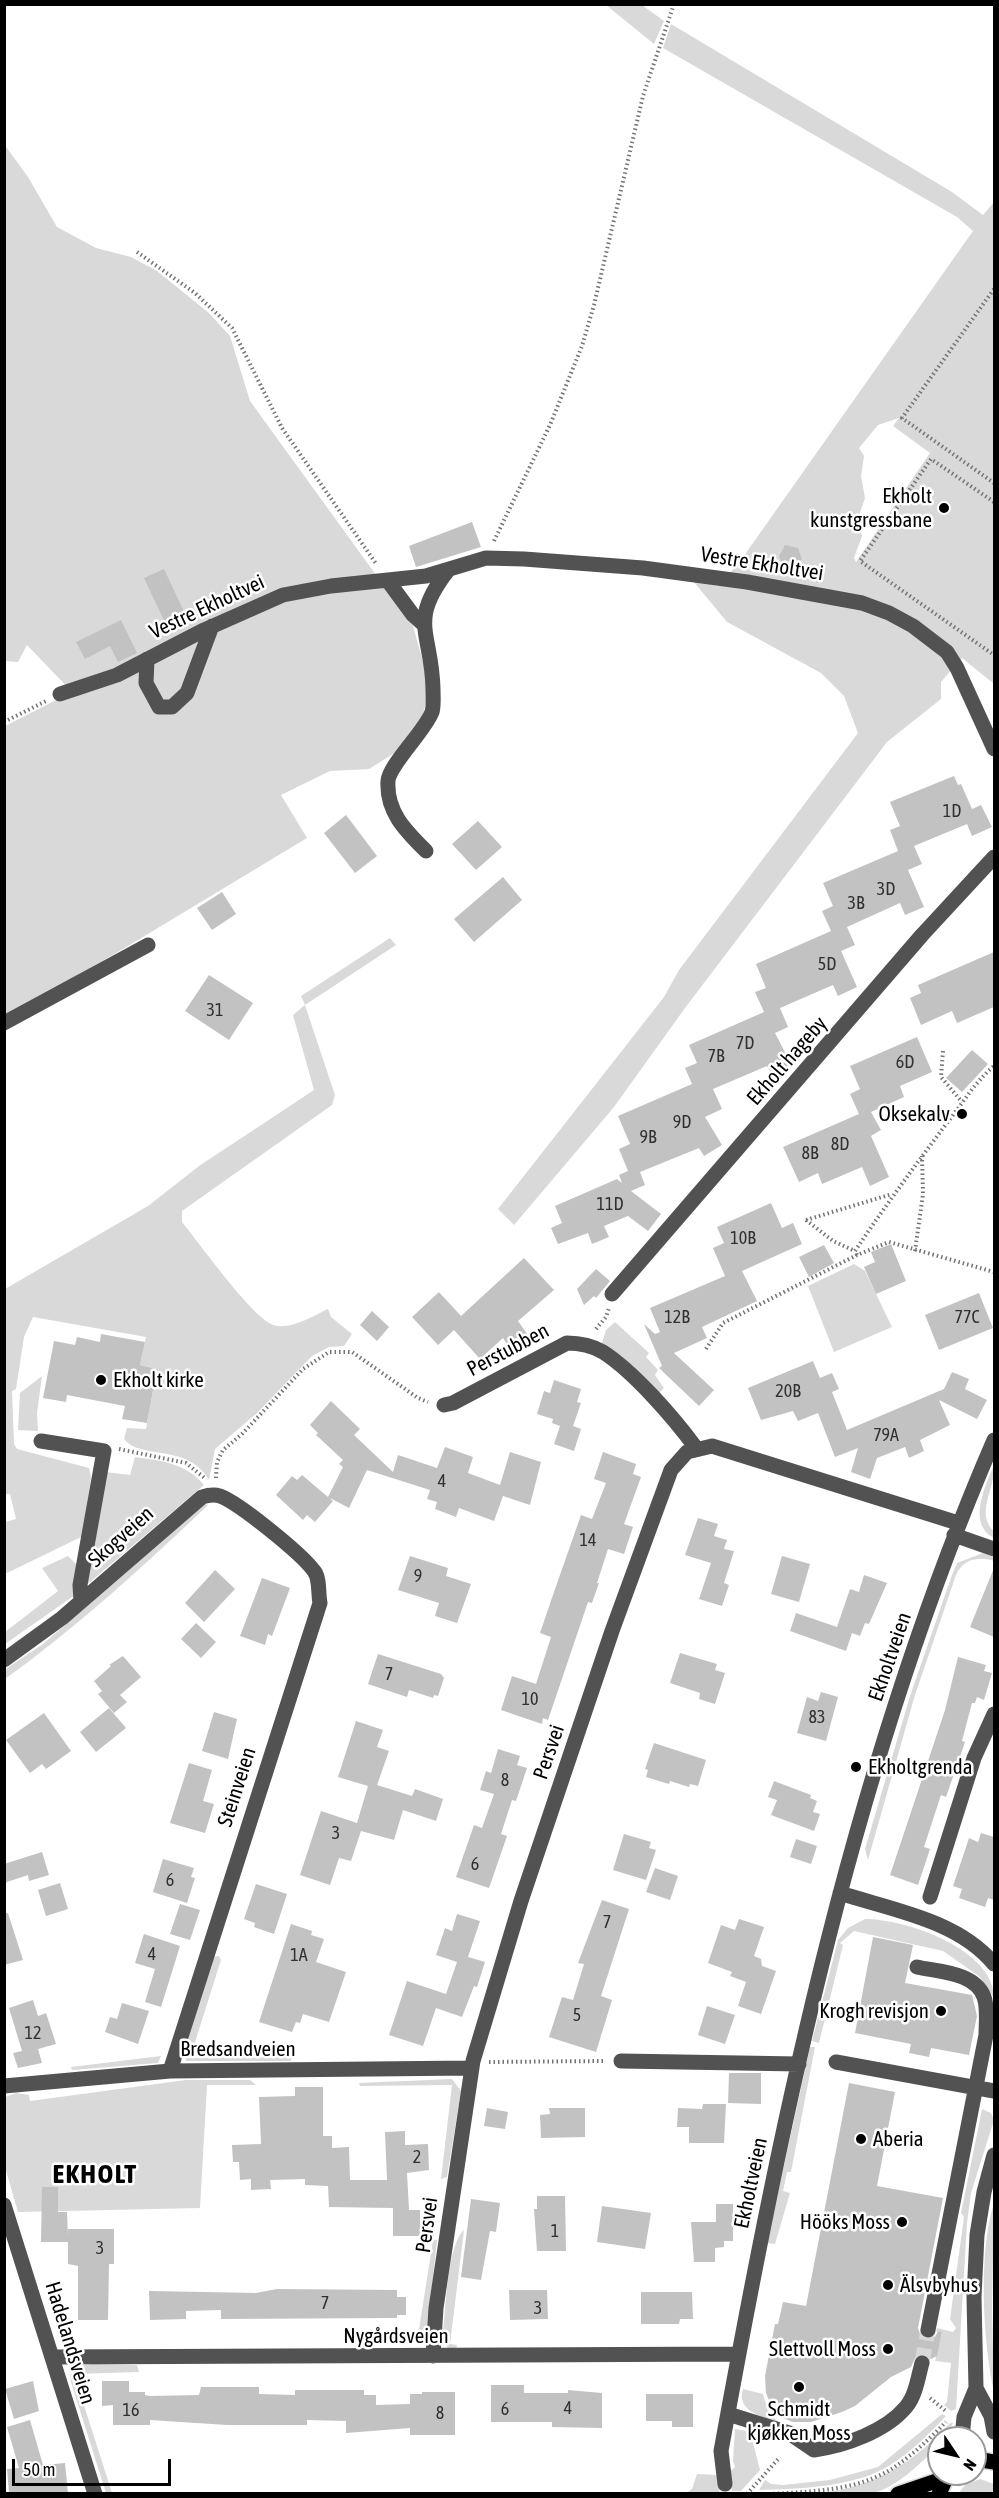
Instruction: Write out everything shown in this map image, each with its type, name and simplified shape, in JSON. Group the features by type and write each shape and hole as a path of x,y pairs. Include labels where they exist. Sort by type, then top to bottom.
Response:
{"main road":[{"path":"898,2493 927,2483"}],"street":[{"name":"Vestre Ekholtvei","path":"60,694 117,675 212,626 283,595 331,586 426,576 486,558 643,568 747,582 862,603 914,626 947,652 957,668 994,749"},
{"path":"426,851 396,817 390,802 388,779 433,711 432,681 423,624 432,590 449,569"},
{"path":"388,580 413,615 423,624"},
{"path":"147,659 146,683 159,706 172,707 187,693 212,626"},
{"name":"Ekholt hageby","path":"612,1294 922,935 994,857"},
{"path":"4,1023 148,945"},
{"name":"Perstubben","path":"444,1405 453,1403 567,1343 582,1343 603,1352 628,1375 676,1422 696,1448"},
{"name":"Ekholtveien","path":"725,2484 721,2451 764,2220 840,1893 892,1717 956,1529 994,1440"},
{"path":"41,1441 104,1451 83,1566 81,1601"},
{"path":"696,1448 712,1446 956,1529 994,1549"},
{"name":"Persvei","path":"433,2356 436,2307 472,2064 521,1901 658,1499 671,1470 687,1452 696,1448"},
{"name":"Steinveien","path":"170,2071 320,1603 316,1573 302,1556 220,1496 210,1495"},
{"name":"Skogveien","path":"4,1660 81,1601 188,1506 201,1497 210,1495"},
{"path":"930,1897 974,1758 994,1714"},
{"path":"840,1893 946,1928 985,1953 994,1964"},
{"path":"917,1967 964,1977 977,1985 985,1998 986,2035 977,2088 928,2330"},
{"path":"621,2061 799,2064"},
{"path":"836,2062 994,2091"},
{"name":"Bredsandveien","path":"4,2086 170,2071 472,2064"},
{"path":"963,2426 964,2417 976,2388 974,2297 977,2235 984,2192 994,2155"},
{"name":"Hadelandsveien","path":"4,2205 95,2493"},
{"name":"Nygårdsveien","path":"54,2358 738,2354"},
{"path":"728,2414 789,2433 814,2450 831,2448 884,2424 907,2406 915,2390 922,2362"},
{"path":"976,2388 991,2416 994,2432"}],"path":[{"path":"486,558 550,425 582,346 594,305 643,96 674,4"},
{"path":"137,252 195,293 232,328 282,428 388,580"},
{"path":"994,288 902,418 994,483"},
{"path":"994,502 931,459 860,561 994,655"},
{"path":"4,722 60,694"},
{"path":"943,1051 941,1077 962,1102"},
{"path":"856,1253 893,1194 979,1078 994,1066"},
{"path":"915,1251 923,1194 922,1156"},
{"path":"856,1253 833,1241 806,1220 874,1197 893,1194"},
{"path":"706,1349 723,1323 856,1253 889,1242 994,1272"},
{"path":"582,1343 606,1317 612,1294"},
{"path":"210,1495 223,1450 242,1434 303,1369 329,1352 352,1352 418,1398 444,1405"},
{"path":"104,1451 113,1448 130,1450 186,1463 205,1477 210,1495"},
{"path":"472,2064 621,2061"},
{"path":"769,2493 837,2487 875,2477 921,2445 950,2418"},
{"path":"747,2493 780,2457"}],"shaded area":[{"path":"606,5 642,5 664,21 654,44"},
{"path":"671,24 952,192 983,215 994,202 994,684 962,658 941,682 941,699 887,742 685,1008 614,1107 514,1225 498,1209 664,997 679,970 858,733 844,696 821,673 727,622 693,581 719,586 741,560 973,231 957,217 663,48","holes":["899,418 893,426 930,453 856,562 854,558 862,536 857,521 865,498 861,476 864,456 859,448 878,425"]},
{"path":"4,144 28,177 57,227 96,248 131,257 157,271 209,313 230,336 250,401 413,626 430,687 421,722 401,749 369,769 330,771 281,795 307,838 5,1017 5,726 72,692 27,645 18,662 5,661"},
{"path":"390,938 396,945 305,1005 301,996"},
{"path":"305,1005 335,1095 332,1105 182,1211 182,1222 250,1307 271,1324 293,1325 328,1309 331,1317 352,1334 344,1346 329,1347 312,1356 257,1413 215,1449 209,1480 200,1468 189,1461 177,1456 141,1449 124,1439 127,1428 146,1429 157,1369 140,1365 146,1337 33,1317 24,1337 16,1389 12,1391 14,1444 17,1449 89,1468 91,1477 83,1536 5,1574 5,1522 16,1519 10,1494 4,1494 5,1289 148,1206 199,1166 314,1090 293,1015"},
{"path":"854,1264 865,1271 892,1327 834,1352 808,1286"},
{"path":"615,1322 649,1353 646,1357 658,1370 655,1375 664,1388 658,1394 602,1343 606,1330"},
{"path":"42,1376 37,1413 38,1431 18,1430 20,1393"},
{"path":"135,1457 173,1464 189,1472 204,1485 83,1588 106,1472 130,1475"},
{"path":"994,1465 986,1516 994,1532 994,1538 981,1524 980,1504"},
{"path":"205,1504 208,1505 109,1596 5,1679 4,1670 43,1644"},
{"path":"983,1553 994,1557 994,1561 972,1560 963,1565 956,1575 915,1695 868,1860 865,1849 910,1696 952,1575 957,1563"},
{"path":"68,1556 79,1567 75,1595 5,1644 5,1632 58,1591 42,1568"},
{"path":"865,1919 902,1924 924,1931 964,1951 980,1965 990,1981 994,1998 980,1977 943,1951 854,1931 840,1943 843,1945 819,2043 812,2041 838,1940 848,1928"},
{"path":"219,1956 221,1960 190,2058 291,2057 291,2061 186,2061 185,2048 213,1957"},
{"path":"810,2047 815,2047 791,2172 787,2172 783,2191 790,2193 775,2244 767,2243"},
{"path":"161,2056 158,2063 72,2070 71,2067"},
{"path":"452,2079 461,2091 447,2177 441,2179 452,2085 360,2086 359,2083"},
{"path":"186,2080 250,2080 256,2085 207,2085 200,2208 18,2212 5,2167 5,2097 16,2093 29,2095 30,2101"},
{"path":"982,2109 991,2113 994,2120 971,2193 967,2223 956,2409 951,2411 944,2405 947,2402 951,2363 935,2361 942,2333 936,2331 937,2328 953,2332 956,2328 950,2319 964,2217 961,2213"},
{"path":"994,2203 992,2309 994,2392 987,2348 984,2271 989,2223"},
{"path":"464,2230 450,2344 457,2345 456,2349 449,2350 444,2342 443,2332 448,2278 454,2249"},
{"path":"433,2240 437,2240 427,2333 422,2340 417,2342"},
{"path":"137,2365 139,2372 74,2374 112,2493 106,2493 71,2382 70,2375 80,2366"},
{"path":"743,2389 763,2394 768,2411 778,2422 758,2415 747,2408 743,2403"},
{"path":"942,2414 946,2416 936,2426 928,2426"},
{"path":"927,2426 927,2434 898,2460 861,2478 827,2485 759,2490 765,2480 771,2484 783,2485 830,2480 878,2467"},
{"path":"735,2429 785,2437 752,2439 760,2470 741,2491 732,2491 728,2473 735,2467 733,2461"},
{"path":"927,2445 927,2457 889,2487 863,2495 817,2493 856,2486 873,2480 890,2472"},
{"path":"697,2474 718,2475 722,2487 719,2492 685,2494 692,2489"},
{"path":"987,2482 994,2484 994,2493 959,2493 964,2486 987,2486"}],"building":[{"path":"472,522 481,547 416,567 409,546"},
{"path":"785,545 798,548 802,559 795,569 783,567 779,556"},
{"path":"164,569 188,620 168,629 144,578"},
{"path":"121,620 137,653 118,662 110,646 85,659 76,642"},
{"path":"954,776 958,785 961,784 972,809 981,805 992,827 972,836 967,824 914,846 922,864 908,870 924,907 905,915 900,903 847,927 855,945 841,951 857,987 838,996 833,985 780,1008 788,1027 775,1033 791,1064 772,1074 767,1066 713,1089 722,1109 705,1117 722,1145 704,1156 699,1148 640,1172 645,1185 631,1191 661,1214 648,1231 628,1216 604,1226 609,1237 592,1244 588,1233 558,1244 551,1228 562,1223 555,1206 617,1179 622,1183 619,1175 628,1171 619,1149 630,1144 618,1116 692,1084 685,1068 697,1063 689,1045 764,1012 755,992 766,988 756,964 831,931 822,911 833,906 823,883 898,851 890,830 900,826 890,802"},
{"path":"346,815 377,856 355,873 324,833"},
{"path":"478,821 502,847 476,870 452,844"},
{"path":"503,877 522,900 474,942 454,919"},
{"path":"222,892 236,914 212,930 197,908"},
{"path":"994,952 994,1007 957,1023 952,1011 921,1025 910,998 921,993 918,985"},
{"path":"209,975 253,1003 229,1040 185,1011"},
{"path":"917,1037 932,1072 900,1086 904,1097 871,1112 881,1130 871,1136 889,1177 870,1186 862,1167 822,1184 818,1173 799,1182 783,1147 859,1114 850,1094 860,1089 850,1066"},
{"path":"972,1050 988,1064 962,1092 946,1078"},
{"path":"771,1203 782,1228 793,1223 802,1244 742,1271 757,1301 702,1327 707,1338 674,1353 714,1390 699,1406 659,1368 662,1366 644,1324 655,1334 660,1332 650,1308 725,1276 713,1248 724,1243 717,1227"},
{"path":"891,1244 906,1281 876,1294 864,1267 875,1262 871,1252"},
{"path":"824,1245 834,1263 809,1277 799,1257"},
{"path":"524,1258 554,1290 518,1321 532,1341 513,1353 503,1338 480,1359 454,1330 438,1345 412,1317 439,1292 461,1316"},
{"path":"596,1269 610,1281 596,1298 594,1296 584,1305 577,1289"},
{"path":"979,1293 993,1328 939,1350 925,1315"},
{"path":"372,1311 389,1327 377,1341 360,1325"},
{"name":"Ekholt kirke","path":"101,1334 145,1342 140,1365 157,1369 147,1423 122,1419 125,1406 67,1395 66,1402 43,1398 54,1341 75,1345 77,1337 100,1342"},
{"path":"813,1361 820,1378 832,1373 839,1389 832,1392 847,1430 944,1389 952,1372 969,1379 965,1389 987,1400 977,1419 939,1400 950,1425 920,1440 924,1451 909,1458 905,1447 877,1458 870,1479 851,1472 858,1448 835,1457 818,1413 798,1421 793,1411 761,1420 748,1388"},
{"path":"554,1380 581,1389 577,1402 581,1403 573,1426 581,1429 574,1451 554,1444 560,1426 552,1423 553,1419 537,1414 544,1391 550,1393"},
{"path":"331,1401 360,1429 354,1435 393,1472 398,1455 437,1468 445,1447 473,1457 468,1473 500,1485 510,1452 541,1462 530,1505 503,1496 494,1521 459,1508 456,1517 435,1509 437,1502 427,1499 430,1490 367,1470 349,1508 330,1498 333,1501 315,1522 307,1515 303,1520 276,1495 292,1476 297,1480 302,1475 328,1497 343,1467 339,1464 343,1460 316,1435 318,1433 310,1425"},
{"path":"603,1452 636,1464 633,1474 641,1477 624,1524 633,1527 624,1554 608,1549 592,1603 588,1602 548,1720 543,1718 542,1724 501,1710 512,1676 536,1684 551,1637 540,1633 554,1592 581,1515 592,1519 606,1483 594,1479"},
{"path":"698,1518 718,1524 714,1536 727,1540 724,1549 734,1551 724,1583 729,1585 722,1606 699,1599 711,1563 685,1555"},
{"path":"410,1556 448,1568 446,1576 471,1584 457,1623 435,1616 439,1603 398,1590"},
{"path":"782,1556 810,1564 799,1602 771,1594"},
{"path":"994,1568 994,1637 970,1627"},
{"path":"215,1570 235,1589 204,1622 185,1603"},
{"path":"864,1575 887,1583 869,1624 865,1623 860,1636 852,1633 846,1651 790,1631 796,1613 837,1627 850,1589 859,1592"},
{"path":"262,1578 290,1588 272,1636 268,1634 265,1645 240,1636"},
{"path":"196,1623 216,1642 201,1658 181,1639"},
{"path":"680,1653 717,1664 715,1670 725,1673 715,1704 699,1699 700,1693 670,1683"},
{"path":"378,1654 441,1674 444,1678 438,1696 434,1695 433,1698 409,1690 407,1697 368,1684"},
{"path":"123,1656 141,1677 120,1695 127,1702 114,1713 98,1694 102,1691 94,1681 111,1666 109,1665"},
{"path":"958,1657 986,1665 984,1671 992,1673 984,1700 977,1697 975,1703 972,1703 962,1741 965,1742 946,1797 941,1795 924,1847 930,1849 918,1885 890,1875 945,1710"},
{"path":"821,1692 838,1697 826,1741 797,1733 807,1697 818,1701"},
{"path":"109,1708 126,1728 96,1752 80,1732"},
{"path":"214,1712 237,1719 228,1759 202,1751"},
{"path":"44,1713 71,1751 46,1769 42,1764 30,1773 6,1740"},
{"path":"356,1721 383,1730 377,1747 389,1751 377,1785 412,1796 415,1789 443,1799 436,1821 403,1810 394,1840 361,1831 351,1861 339,1858 330,1885 300,1875 321,1811 357,1823 368,1786 338,1777"},
{"path":"654,1743 706,1760 698,1786 690,1784 689,1787 670,1781 669,1784 646,1777 648,1770 645,1769"},
{"path":"498,1749 520,1756 517,1765 527,1768 516,1801 512,1800 501,1834 507,1836 489,1888 456,1877 474,1825 482,1828 494,1794 480,1790 486,1771 491,1773"},
{"path":"189,1763 212,1770 203,1801 214,1804 205,1833 170,1823"},
{"path":"774,1781 811,1795 810,1798 817,1801 813,1812 820,1814 814,1831 771,1815 777,1800 768,1797"},
{"path":"981,1833 994,1837 994,1900 988,1898 985,1907 959,1898 962,1889 953,1886 969,1838 978,1842"},
{"path":"624,1834 651,1842 649,1848 656,1850 646,1880 613,1870"},
{"path":"796,1839 817,1846 811,1864 790,1857"},
{"path":"42,1852 49,1875 29,1881 28,1875 4,1883 4,1864"},
{"path":"163,1859 194,1868 191,1877 195,1878 187,1903 153,1892"},
{"path":"655,1868 678,1876 670,1900 646,1892"},
{"path":"60,1883 68,1909 46,1916 38,1890"},
{"path":"256,1884 287,1894 274,1934 254,1927 255,1923 244,1919"},
{"path":"602,1900 629,1909 601,1996 612,2000 596,2052 549,2037 562,1997 573,2000 584,1964 578,1963"},
{"path":"180,1904 200,1910 190,1940 170,1934"},
{"path":"8,1913 23,1960 4,1965 4,1914"},
{"path":"457,1914 480,1921 468,1957 485,1962 477,1987 474,1986 462,2017 436,2008 423,2046 389,2035 407,1981 446,1994 457,1962 436,1955 445,1928 452,1931"},
{"path":"739,1919 764,1927 754,1956 761,1959 762,1966 776,1971 761,2014 738,2006 746,1982 730,1976 732,1972 708,1963 721,1925 735,1930"},
{"path":"291,1924 312,1931 311,1935 324,1939 316,1962 346,1972 329,2022 303,2014 300,2023 296,2022 292,2032 259,2022"},
{"path":"144,1934 180,1946 161,2007 145,2002 155,1969 135,1963"},
{"path":"873,1937 913,1945 905,1983 972,1995 977,2016 969,2055 931,2048 929,2057 909,2053 911,2044 855,2033"},
{"path":"33,2000 38,2016 46,2013 56,2044 38,2049 42,2063 18,2068 13,2053 22,2051 9,2008"},
{"path":"122,2003 149,2011 138,2044 105,2032 110,2017 117,2019"},
{"path":"707,2006 735,2015 725,2044 698,2035"},
{"path":"729,2073 761,2073 761,2104 728,2103"},
{"path":"849,2083 895,2092 877,2186 943,2198 918,2328 921,2337 927,2340 935,2337 938,2331 942,2332 937,2356 931,2359 924,2354 916,2356 911,2367 891,2377 855,2406 811,2422 793,2422 785,2419 773,2409 766,2393 765,2376 775,2324 778,2324 783,2302 806,2306"},
{"path":"295,2087 323,2087 323,2136 332,2136 332,2148 349,2147 350,2180 387,2180 385,2132 405,2131 405,2145 428,2144 429,2170 407,2173 409,2210 420,2210 420,2236 393,2236 393,2208 329,2207 328,2186 305,2185 305,2179 270,2180 271,2189 251,2190 251,2179 240,2180 239,2162 233,2162 232,2145 261,2144 259,2097 295,2096"},
{"path":"703,2104 726,2104 724,2143 689,2143 689,2127 677,2127 678,2108 702,2109"},
{"path":"487,2108 508,2112 505,2129 484,2126"},
{"path":"549,2108 585,2108 585,2137 541,2138 540,2115 550,2114"},
{"path":"42,2187 58,2187 58,2212 67,2212 68,2236 68,2229 114,2229 114,2264 109,2264 108,2320 78,2320 78,2266 68,2264 68,2242 41,2242"},
{"path":"537,2196 565,2196 566,2251 537,2251 534,2209 537,2209"},
{"path":"471,2199 500,2203 496,2232 490,2231 481,2280 461,2277"},
{"path":"716,2204 733,2204 733,2241 724,2241 724,2247 715,2248 715,2262 694,2262 691,2222 716,2222"},
{"path":"602,2206 651,2213 645,2249 597,2242"},
{"path":"277,2289 397,2290 397,2297 406,2297 406,2315 397,2315 397,2318 221,2319 221,2310 186,2311 186,2319 150,2320 149,2291 256,2293"},
{"path":"509,2290 547,2290 548,2319 510,2320"},
{"path":"641,2292 692,2292 693,2319 680,2319 679,2324 641,2324"},
{"path":"33,2381 39,2411 14,2419 5,2389"},
{"path":"102,2381 129,2381 129,2392 145,2392 145,2395 150,2396 199,2395 201,2387 259,2387 259,2394 295,2395 295,2390 364,2390 364,2395 376,2395 376,2405 410,2404 410,2394 422,2394 422,2392 455,2392 455,2435 410,2435 410,2428 346,2433 346,2421 307,2420 307,2425 227,2425 150,2420 150,2425 113,2425 113,2405 102,2406"},
{"path":"491,2385 524,2385 524,2393 568,2393 568,2390 602,2393 602,2428 552,2427 552,2422 491,2422"},
{"path":"646,2394 693,2394 693,2427 672,2427 672,2421 646,2421"},
{"path":"30,2420 43,2465 65,2463 68,2493 9,2493 7,2469 19,2468 7,2427"}],"tunnel":[{"path":"922,2363 928,2330"}],"place":[{"name":"Ekholt kunstgressbane","path":"944,508"},
{"name":"Oksekalv","path":"962,1114"},
{"name":"Ekholt kirke","path":"101,1380"},
{"name":"Ekholtgrenda","path":"856,1767"},
{"name":"Krogh revisjon","path":"941,2011"},
{"name":"Aberia","path":"861,2139"},
{"name":"Hööks Moss","path":"902,2222"},
{"name":"Älsvbyhus","path":"888,2285"},
{"name":"Slettvoll Moss","path":"888,2349"},
{"name":"Schmidt kjøkken Moss","path":"799,2387"}],"district":[{"name":"EKHOLT","path":"95,2174"}]}
